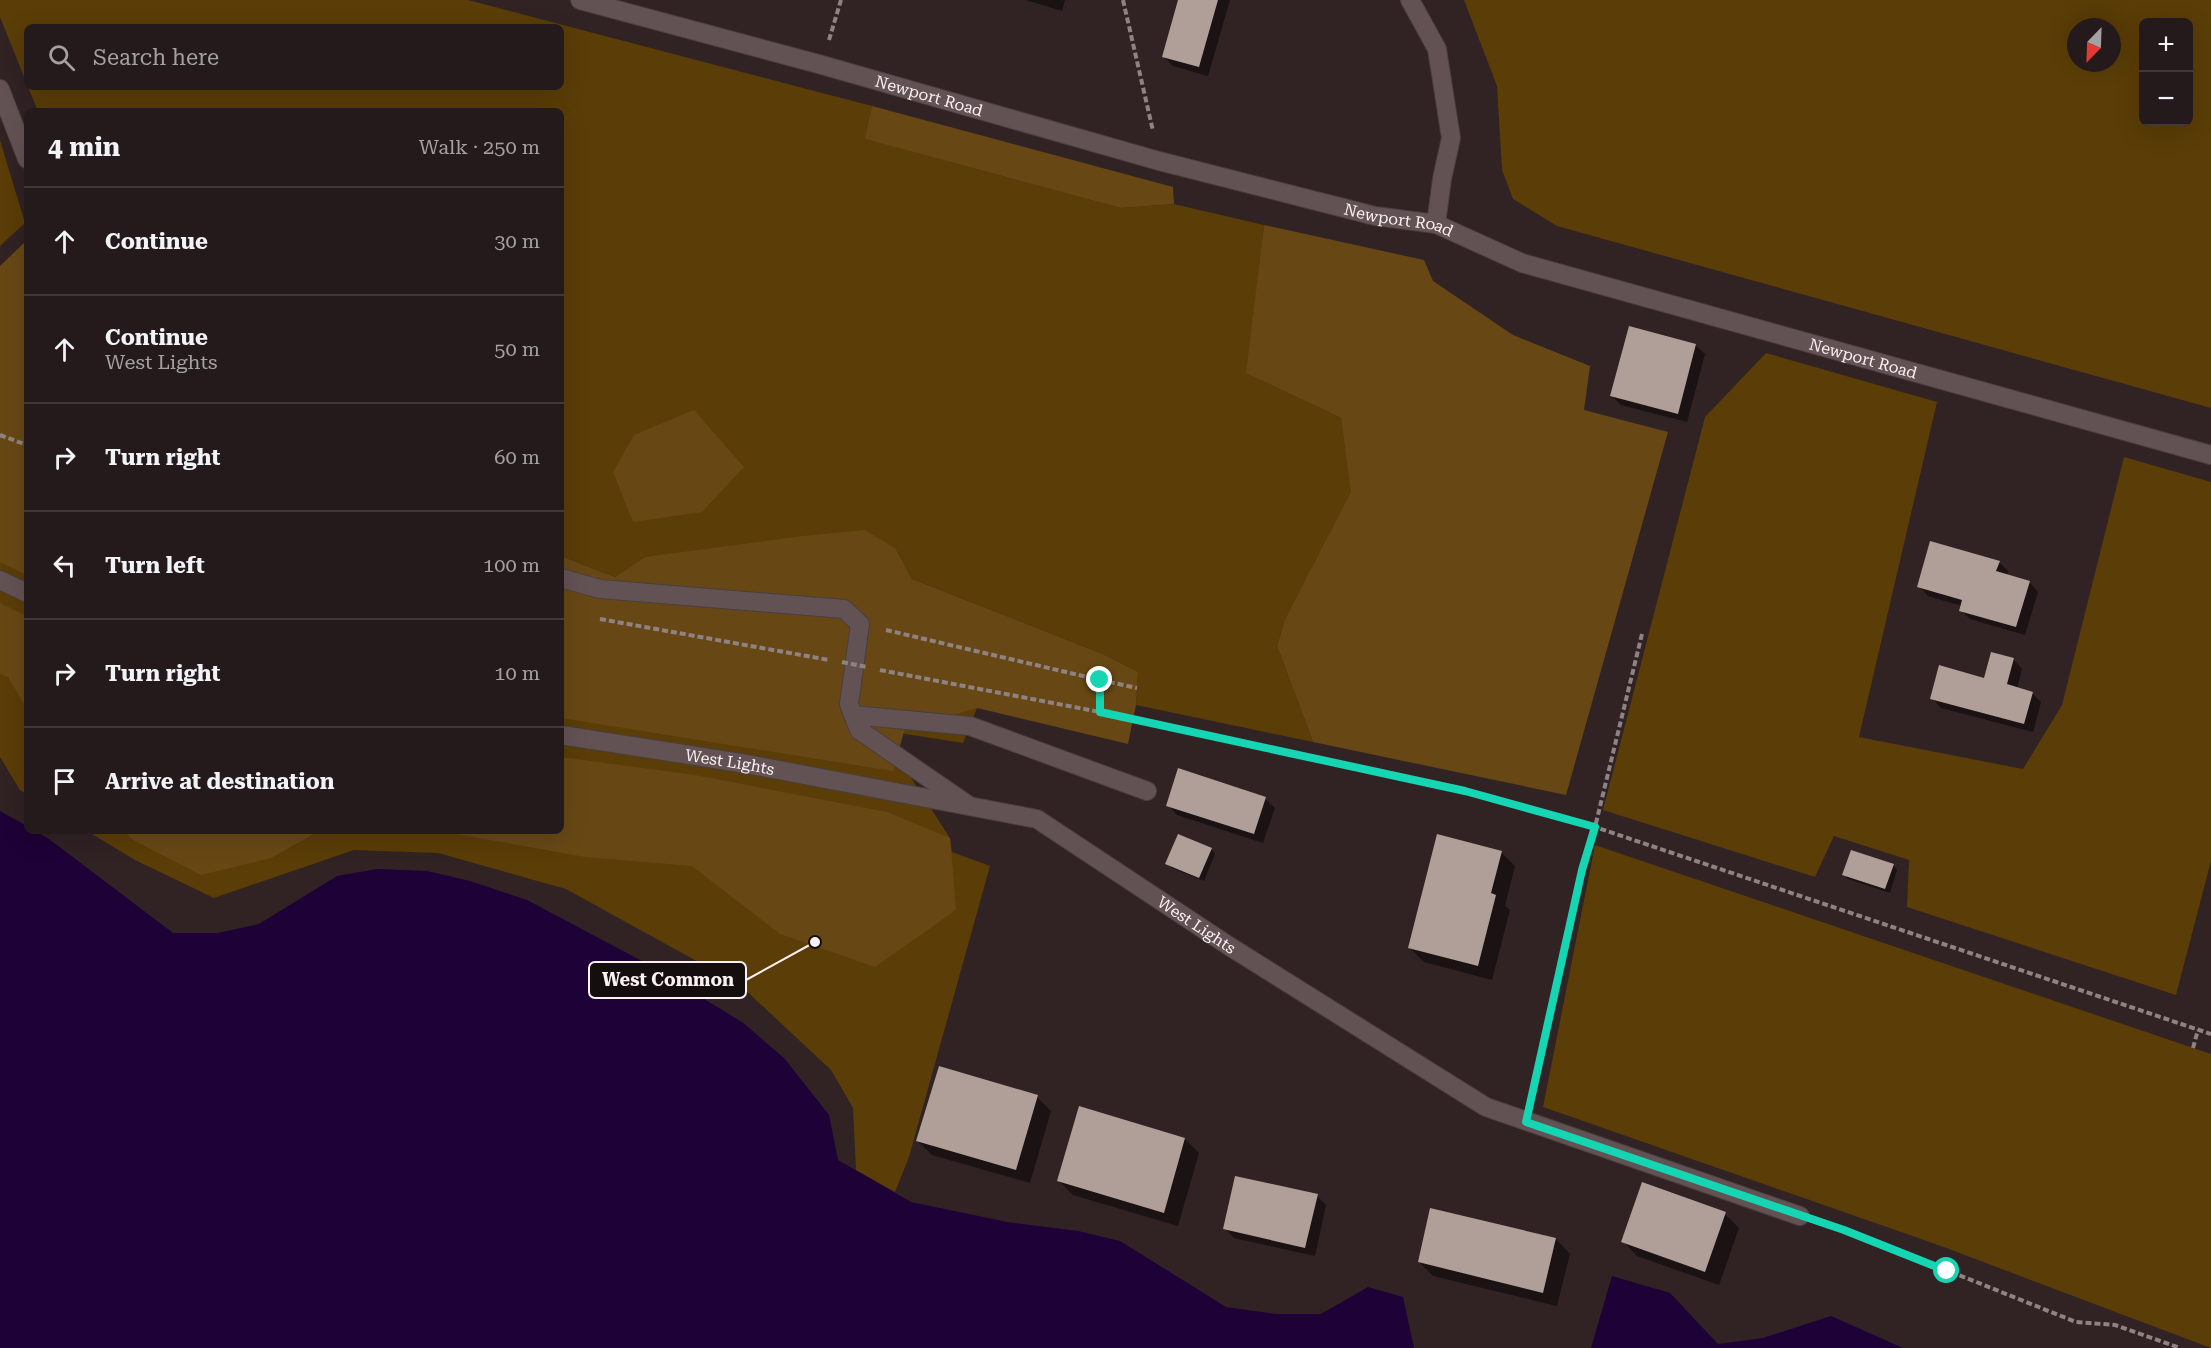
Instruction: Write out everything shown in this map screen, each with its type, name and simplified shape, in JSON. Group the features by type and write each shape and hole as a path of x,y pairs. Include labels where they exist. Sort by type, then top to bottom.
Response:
{"main road":[{"name":"Newport Road","path":"580,0 822,65 1159,161 1375,216 1436,224 1522,263 2211,455"},
{"path":"1410,0 1437,49 1451,138 1442,179 1436,224"},
{"path":"0,89 24,151"},
{"path":"564,579 600,589 844,609 860,624 849,704 859,730 968,805"},
{"path":"0,580 24,592"},
{"path":"853,715 970,726 1148,791"},
{"name":"West Lights","path":"564,735 747,764 1037,819 1229,946 1486,1107 1800,1215"}],"path":[{"path":"822,65 841,0"},
{"path":"1123,0 1159,161"},
{"path":"0,435 24,444"},
{"path":"591,616 1100,712 1465,791 1595,827 2211,1034"},
{"path":"860,624 1137,688"},
{"path":"1526,1122 1582,870 1595,827 1642,634"},
{"path":"1100,680 1100,712"},
{"path":"2193,1048 2198,1030"},
{"path":"1800,1215 1880,1243 2076,1322 2115,1325 2180,1348"}],"shaded area":[{"path":"0,0 468,0 559,24 24,24 24,77 0,17"},
{"path":"1464,0 2211,0 2211,408 1557,226 1513,199 1502,170 1497,86"},
{"path":"564,25 872,106 866,139 1121,208 1174,204 1264,225 1247,373 1341,418 1352,492 1285,619 1277,646 1313,742 1136,705 1138,672 1103,654 912,579 896,549 645,557 615,577 564,557 564,108 37,108 29,90 564,90"},
{"path":"872,106 1173,187 1174,204 1121,208 865,139"},
{"path":"0,140 24,224 0,246"},
{"path":"1264,225 1424,260 1433,281 1513,335 1590,366 1584,410 1668,432 1566,795 1313,742 1277,646 1285,619 1351,492 1341,418 1246,373"},
{"path":"24,243 24,574 0,562 0,266"},
{"path":"1766,353 1937,402 1859,737 2023,769 2062,705 2124,457 2211,482 2211,861 2176,995 1907,907 1909,860 1834,836 1815,877 1603,810 1705,417"},
{"path":"694,410 744,467 702,512 633,522 613,472 634,435"},
{"path":"0,452 24,460 24,792 20,790 0,757"},
{"path":"865,530 896,549 912,579 1103,654 1138,672 1136,705 1128,744 977,708 905,728 893,771 564,718 564,557 615,577 645,557"},
{"path":"0,603 24,615 24,704 8,677 0,674"},
{"path":"564,622 977,708 963,743 880,730 950,838 952,852 990,866 909,1157 895,1192 856,1170 853,1108 831,1070 740,985 566,889 438,853 354,850 214,898 135,860 92,834 564,834"},
{"path":"564,757 695,775 887,812 950,838 956,910 875,967 780,934 692,866 585,857 457,834 564,834"},
{"path":"0,811 24,824 24,834 41,834 49,839 173,933 218,933 259,924 337,876 377,869 427,871 470,881 527,900 640,960 742,1022 784,1058 829,1115 838,1160 911,1202 1007,1222 1078,1231 1120,1241 1226,1307 1275,1314 1321,1314 1368,1287 1403,1297 1414,1348 0,1348"},
{"path":"127,834 314,834 271,858 201,875 133,840"},
{"path":"1595,845 2211,1054 2211,1348 1941,1246 1543,1107"},
{"path":"1612,1276 1670,1293 1718,1344 1763,1338 1831,1316 1903,1348 1591,1348"}],"building":[{"path":"1178,0 1218,0 1199,67 1162,57"},
{"path":"1629,326 1696,344 1678,414 1610,396"},
{"path":"1930,541 2000,561 1996,571 2030,581 2016,627 1959,611 1962,600 1917,587"},
{"path":"1991,652 2014,658 2007,684 2033,692 2024,724 1930,699 1939,665 1984,678"},
{"path":"1178,768 1266,797 1254,834 1166,806"},
{"path":"1178,834 1212,848 1199,878 1165,864"},
{"path":"1437,834 1502,851 1491,893 1496,895 1478,966 1408,948"},
{"path":"1851,850 1894,864 1885,889 1842,875"},
{"path":"939,1066 1038,1095 1016,1170 916,1141"},
{"path":"1079,1106 1185,1138 1164,1213 1057,1181"},
{"path":"1235,1176 1318,1194 1305,1248 1223,1229"},
{"path":"1642,1182 1726,1212 1705,1272 1621,1242"},
{"path":"1430,1208 1556,1238 1543,1293 1418,1262"}],"place":[{"name":"West Common","path":"815,942"}],"route":[{"path":"1100,680 1100,712 1465,791 1595,827 1582,870 1526,1122 1844,1230 1947,1271"}]}
